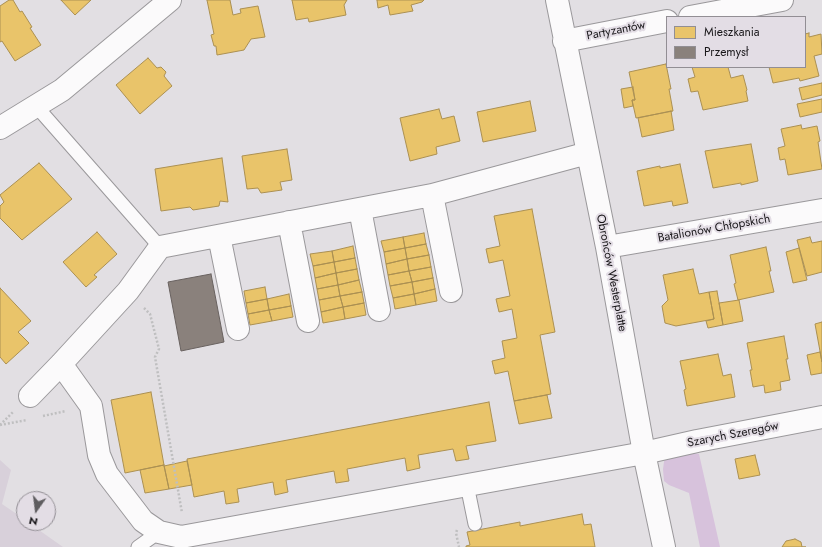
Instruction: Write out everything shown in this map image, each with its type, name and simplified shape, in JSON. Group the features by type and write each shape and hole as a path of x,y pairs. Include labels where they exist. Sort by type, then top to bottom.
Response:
{"street":[{"path":"0,128 62,90 170,0"},
{"name":"Obrońców Westerplatte","path":"557,0 564,41 607,247 644,454 664,547"},
{"path":"695,16 782,0"},
{"name":"Partyzantów","path":"564,41 666,21"},
{"path":"30,396 128,291 160,247 432,195 588,153"},
{"path":"432,195 451,291"},
{"path":"360,209 379,310"},
{"name":"Batalionów Chłopskich","path":"607,247 822,210"},
{"path":"289,222 308,321"},
{"path":"219,236 238,330"},
{"path":"61,364 91,406 99,455 107,474 143,521 159,532"},
{"name":"Szarych Szeregów","path":"159,532 182,537 644,454 697,441 822,417"}],"lane":[{"path":"36,106 160,247"},
{"path":"467,485 475,524"},
{"path":"138,547 159,532"}],"path":[{"path":"128,291 150,314 159,349 155,357 182,514"},
{"path":"458,526 456,533 458,547"}],"shaded area":[{"path":"666,448 699,454 720,547 700,547 689,493 669,485 664,481 663,469"},
{"path":"0,460 11,470 2,504 16,514 16,531 40,531 63,547 0,547"}],"building: Mieszkania":[{"path":"9,0 13,0 20,12 22,11 32,27 30,28 41,45 15,61 2,41 0,42 0,6"},
{"path":"61,0 91,0 75,15"},
{"path":"207,0 230,0 233,15 241,13 240,9 258,6 265,37 251,39 244,50 217,55 216,46 214,46 211,35 214,34"},
{"path":"292,0 347,0 344,5 346,15 309,22 308,18 296,20"},
{"path":"377,0 424,0 411,5 413,11 390,15 388,5 378,8"},
{"path":"809,33 809,37 821,34 822,54 814,56 819,76 800,81 799,78 773,83 769,68 806,68 806,34"},
{"path":"148,58 157,68 161,67 166,72 164,76 172,86 140,114 116,85"},
{"path":"666,64 671,89 669,89 673,111 636,118 632,100 635,100 629,72"},
{"path":"692,68 728,68 731,78 743,75 748,101 703,110 698,91 691,92 688,79 695,77"},
{"path":"822,83 822,95 802,100 799,88"},
{"path":"633,87 635,100 632,100 633,106 624,108 621,89"},
{"path":"822,99 822,112 800,117 797,104"},
{"path":"530,101 536,131 483,142 477,112"},
{"path":"439,109 442,119 454,116 460,141 436,147 437,154 410,161 400,118"},
{"path":"671,111 674,130 642,137 638,118"},
{"path":"801,125 802,129 817,126 820,141 818,142 822,169 788,175 785,159 780,160 778,148 785,146 781,129"},
{"path":"751,144 758,181 741,185 741,183 713,188 705,151"},
{"path":"287,149 292,180 280,182 282,190 261,193 258,188 247,189 242,156"},
{"path":"222,158 228,202 220,201 219,206 193,210 190,207 161,211 155,169"},
{"path":"39,163 72,199 22,240 0,218 0,206 4,202 0,195"},
{"path":"680,164 688,203 673,206 672,201 644,206 637,171 660,166 660,168"},
{"path":"532,209 555,332 540,335 551,394 514,401 508,371 495,374 492,361 505,358 502,341 517,338 512,309 499,312 496,299 510,296 503,260 489,263 486,249 500,246 494,216"},
{"path":"97,232 117,254 94,275 97,277 86,287 63,262"},
{"path":"424,233 426,244 405,248 403,237"},
{"path":"403,237 405,248 384,252 381,241"},
{"path":"810,237 812,243 822,241 822,272 807,276 797,240"},
{"path":"426,244 429,255 407,259 405,248"},
{"path":"353,246 355,258 334,262 332,251"},
{"path":"766,247 771,271 769,271 774,292 738,300 730,255"},
{"path":"405,248 407,259 386,264 384,252"},
{"path":"799,248 807,280 793,283 786,252"},
{"path":"332,251 334,262 313,266 310,254"},
{"path":"429,255 431,267 409,271 407,259"},
{"path":"355,258 357,269 336,273 334,262"},
{"path":"407,259 409,271 388,275 386,264"},
{"path":"334,262 336,273 315,278 313,266"},
{"path":"431,267 433,278 412,282 409,271"},
{"path":"357,269 359,280 338,285 336,273"},
{"path":"693,269 699,294 709,292 714,319 676,326 665,323 662,306 668,300 663,275"},
{"path":"409,271 412,282 390,286 388,275"},
{"path":"336,273 338,285 317,289 315,278"},
{"path":"433,278 435,289 414,294 412,282"},
{"path":"359,280 362,292 340,296 338,285"},
{"path":"412,282 414,294 393,298 390,286"},
{"path":"338,285 340,296 319,300 317,289"},
{"path":"265,287 267,299 246,303 244,291"},
{"path":"0,288 31,321 18,332 29,343 6,364 0,357"},
{"path":"435,289 437,301 416,305 414,294"},
{"path":"717,291 723,325 708,328 706,321 714,319 709,292"},
{"path":"362,292 364,303 343,307 340,296"},
{"path":"289,294 291,306 269,310 267,299"},
{"path":"414,294 416,305 395,309 393,298"},
{"path":"340,296 343,307 321,312 319,300"},
{"path":"267,299 269,310 248,314 246,303"},
{"path":"739,300 743,321 723,325 719,303"},
{"path":"364,303 366,315 345,319 343,307"},
{"path":"291,306 293,317 272,321 269,310"},
{"path":"343,307 345,319 323,323 321,312"},
{"path":"269,310 272,321 250,325 248,314"},
{"path":"822,322 822,362 815,324"},
{"path":"784,336 790,380 780,382 781,390 765,393 764,385 753,387 750,370 752,370 747,343"},
{"path":"820,352 822,373 811,375 807,355"},
{"path":"718,354 723,376 731,374 735,397 687,406 684,390 686,389 680,361"},
{"path":"151,392 164,465 125,473 111,400"},
{"path":"547,395 552,418 519,424 514,401"},
{"path":"489,402 496,441 466,446 469,459 456,461 453,449 418,455 420,468 407,471 405,458 347,469 349,481 336,483 334,471 286,480 288,492 275,495 273,482 237,489 239,502 226,504 224,491 194,497 187,459"},
{"path":"755,455 760,475 739,479 735,459"},
{"path":"187,461 192,485 169,489 164,466"},
{"path":"164,465 169,489 145,493 140,470"},
{"path":"582,514 584,525 591,524 595,547 466,547 470,545 467,532 520,522 520,526"},
{"path":"795,539 801,542 802,547 782,547 786,541"}],"building: Przemysł":[{"path":"211,274 224,342 181,351 168,282"}]}
